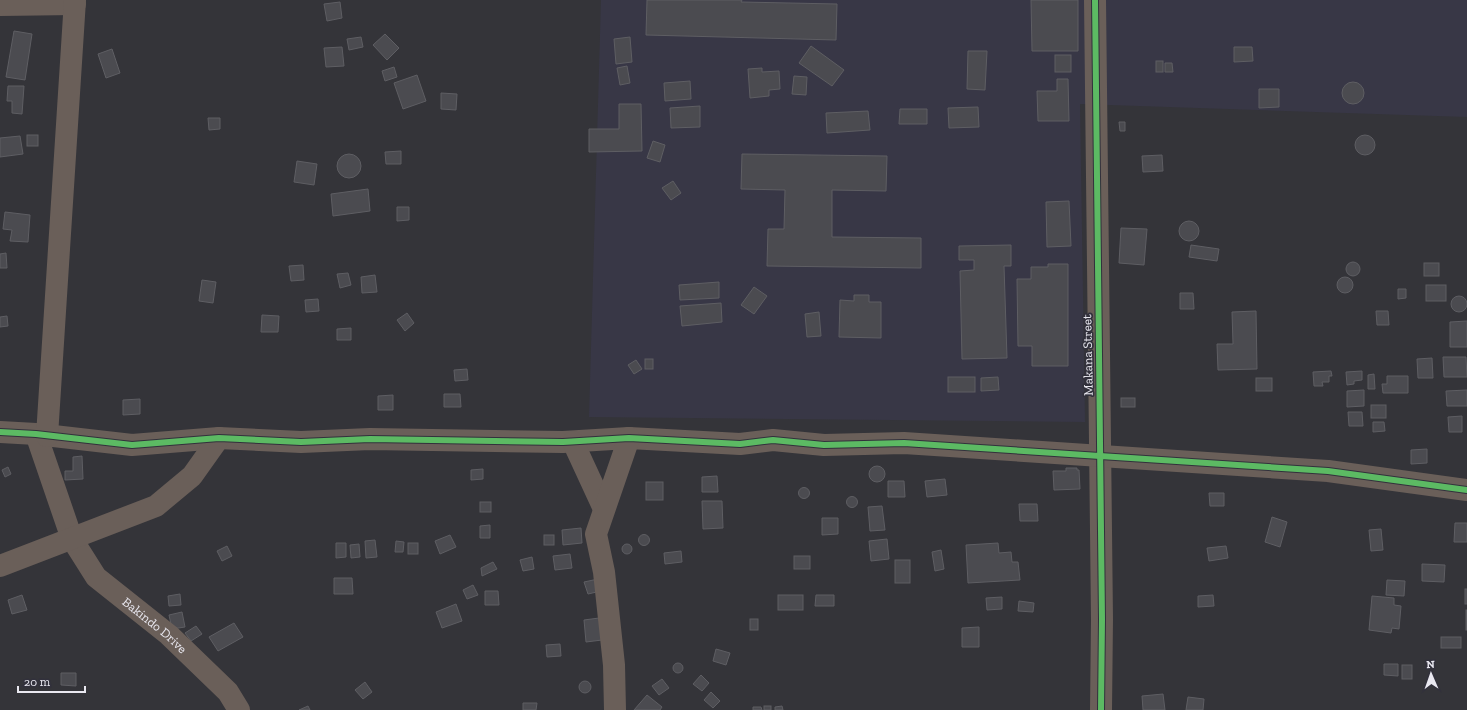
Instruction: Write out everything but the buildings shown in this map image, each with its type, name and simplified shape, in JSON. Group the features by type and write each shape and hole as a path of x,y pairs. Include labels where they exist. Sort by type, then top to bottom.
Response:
{"street":[{"name":"Makana Street","path":"1095,0 1102,619 1101,710"},
{"path":"0,5 75,2 42,435"},
{"path":"0,432 132,445 219,438 301,442 370,439 573,442 629,438 740,444 773,440 824,445 904,443 1328,471 1467,490"},
{"name":"Bakindo Drive","path":"42,435 72,539 96,577 169,636 228,692 239,710"},
{"path":"0,566 156,506 192,476 219,438"},
{"path":"615,710 614,665 604,572 596,534 629,438"},
{"path":"573,442 604,509"}],"shaded area":[{"path":"601,0 1467,0 1467,117 1080,104 1085,422 589,417"}],"cycle path":[{"path":"1095,0 1102,619 1101,710"},
{"path":"0,432 36,434 132,445 219,438 301,442 370,439 563,442 629,438 740,444 773,440 824,445 904,443 1328,471 1467,490"}]}
